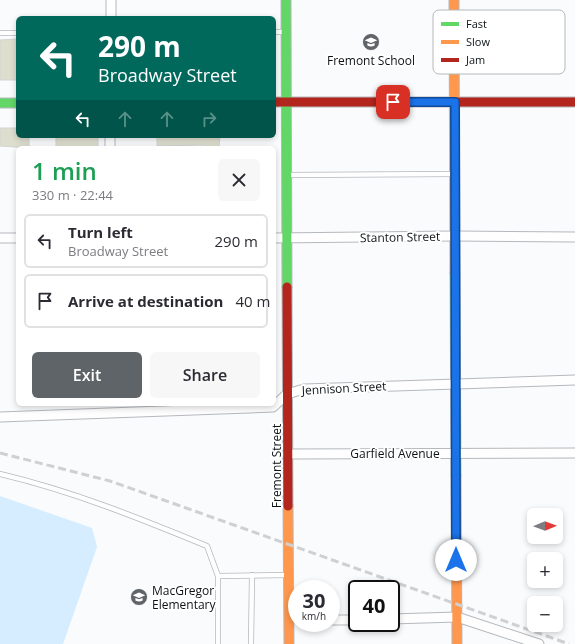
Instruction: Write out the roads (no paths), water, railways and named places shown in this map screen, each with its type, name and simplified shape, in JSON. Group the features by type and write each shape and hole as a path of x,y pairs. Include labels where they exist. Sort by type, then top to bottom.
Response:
{"street":[{"path":"110,16 111,0"},
{"name":"Fremont Street","path":"286,0 289,580"},
{"path":"454,0 454,10"},
{"path":"455,74 457,644"},
{"path":"276,102 575,102"},
{"path":"0,103 16,103"},
{"name":"Stanton Street","path":"276,238 455,236 575,237"},
{"path":"0,238 16,238"},
{"name":"Jennison Street","path":"276,404 287,394 304,389 575,380"},
{"name":"Jennison Street","path":"0,417 112,408 274,406"},
{"name":"Garfield Avenue","path":"288,454 575,453"},
{"path":"400,619 457,617 540,644"},
{"name":"Fremont Street","path":"289,644 291,632"}],"lane":[{"path":"276,32 286,32"},
{"path":"0,33 16,33"},
{"path":"287,175 454,174"},
{"path":"0,474 33,482 115,509 207,546 218,576 218,644"},
{"path":"251,644 252,575"},
{"path":"218,576 288,575"}],"railway":[{"path":"0,453 110,481 569,644"}],"place":[{"name":"Fremont School","path":"371,42"},
{"name":"MacGregor Elementary","path":"139,597"}]}
